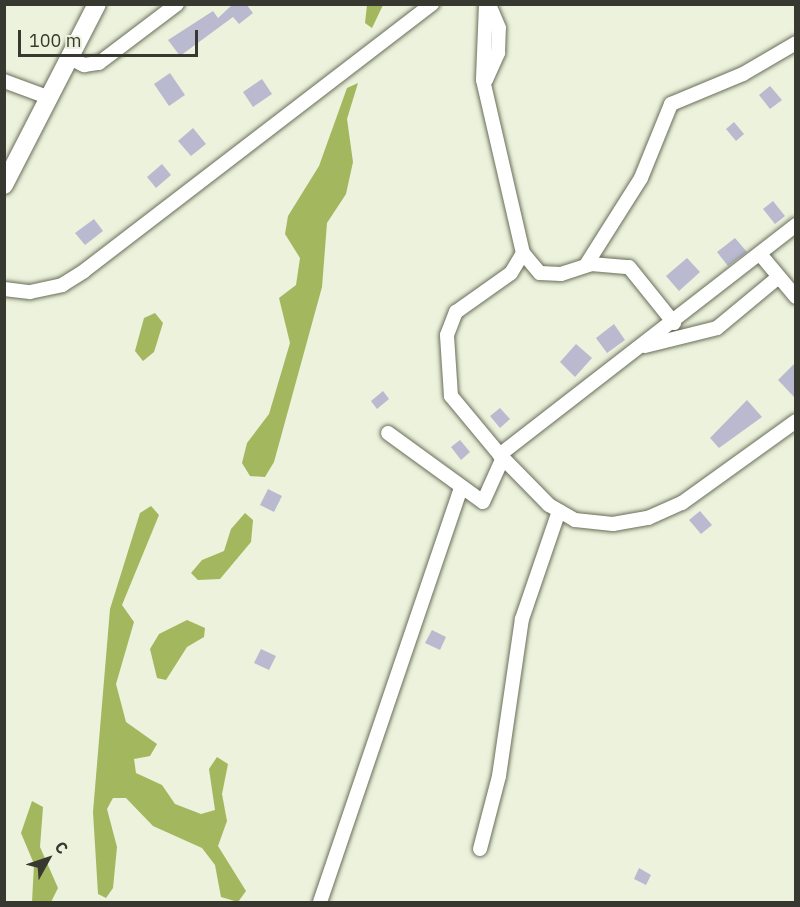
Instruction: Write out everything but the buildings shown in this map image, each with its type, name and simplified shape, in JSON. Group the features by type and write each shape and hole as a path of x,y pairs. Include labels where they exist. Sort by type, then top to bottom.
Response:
{"street":[{"path":"4,185 97,4"},
{"path":"70,58 84,65 99,63 177,4"},
{"path":"4,289 51,288 84,271 432,4"},
{"path":"488,4 484,84 523,253 540,273 586,265 629,267 674,323"},
{"path":"586,265 641,178 671,104 742,74 795,43"},
{"path":"4,81 50,98"},
{"path":"388,433 483,502 500,458 640,347 674,323 795,225"},
{"path":"523,253 511,273 456,312 447,335 451,396 500,458 559,511 575,520 613,524 648,518 682,502 795,421"},
{"path":"760,254 776,279 795,297"},
{"path":"640,347 677,339 733,319 776,279"},
{"path":"677,339 686,313"},
{"path":"320,903 461,488"},
{"path":"480,849 499,776 522,619 559,511"}],"green space":[{"path":"367,5 383,5 372,28 365,23"},
{"path":"358,83 347,119 353,162 346,194 327,223 322,287 274,462 265,477 250,476 242,463 247,443 269,414 290,343 279,298 296,285 300,258 285,234 288,216 319,166 347,88"},
{"path":"155,313 163,323 154,352 143,361 135,351 144,318"},
{"path":"151,506 159,515 122,605 134,622 116,684 126,722 157,744 150,756 134,759 136,773 162,785 175,804 201,814 215,810 209,769 217,757 228,764 222,794 227,821 218,846 246,891 238,902 221,897 215,865 202,848 153,826 126,798 113,798 107,809 117,847 113,888 106,898 98,894 93,812 110,609 140,513"},
{"path":"245,513 253,520 251,542 220,579 198,580 191,573 202,560 224,551 231,529"},
{"path":"187,620 205,628 204,637 187,647 166,680 157,678 150,649 159,634"},
{"path":"32,801 43,807 40,847 58,888 51,902 32,902 34,864 21,833"}]}
